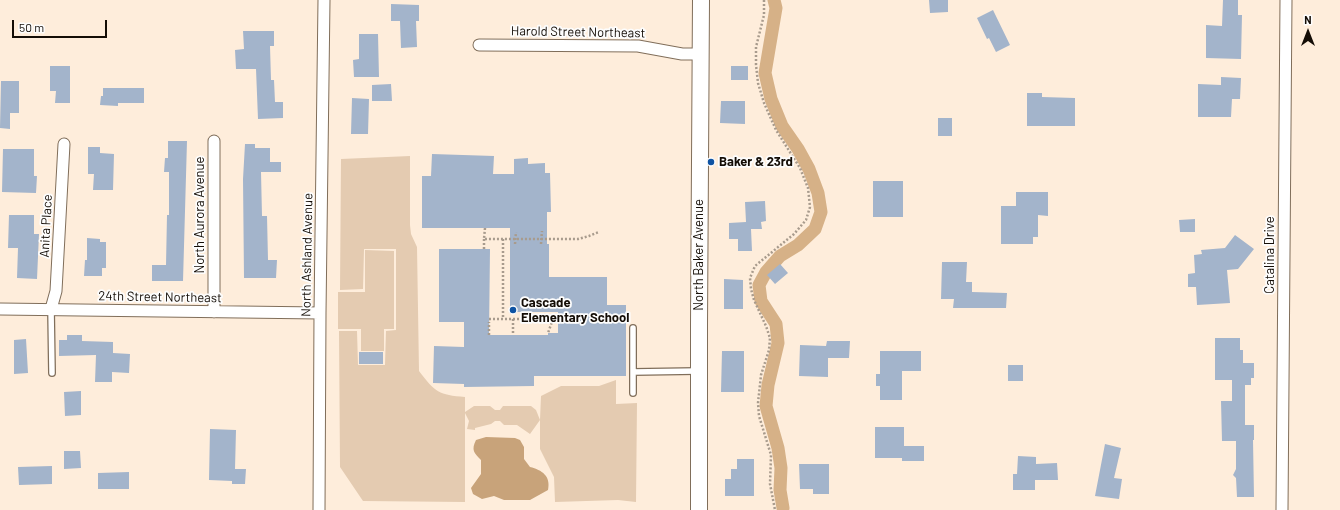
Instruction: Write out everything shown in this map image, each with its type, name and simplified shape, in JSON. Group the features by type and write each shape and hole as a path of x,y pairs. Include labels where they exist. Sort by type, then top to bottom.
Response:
{"main road":[{"name":"North Baker Avenue","path":"699,510 701,0"}],"street":[{"name":"North Ashland Avenue","path":"320,510 320,313 324,0"},
{"name":"Catalina Drive","path":"1282,510 1286,0"},
{"name":"Harold Street Northeast","path":"479,45 638,46 682,54 700,54"},
{"name":"North Aurora Avenue","path":"214,141 214,312"},
{"name":"Anita Place","path":"51,309 56,291 64,144"},
{"name":"24th Street Northeast","path":"0,309 320,313"}],"lane":[{"path":"51,309 52,373"},
{"path":"633,328 633,393"},
{"path":"633,372 699,371"}],"path":[{"path":"764,0 764,15 756,47 758,83 764,103 776,130 800,168 808,188 810,207 806,220 794,234 755,266 750,278 754,300 770,338 758,403 759,416 771,454 770,484 775,510"},
{"path":"484,249 485,228"},
{"path":"541,244 542,231"},
{"path":"516,232 516,244"},
{"path":"484,239 578,239 599,232"},
{"path":"503,239 503,319"},
{"path":"489,335 489,320 503,319 553,319 548,332"},
{"path":"513,319 513,335"}],"shaded area":[{"path":"410,156 410,225 411,234 417,247 419,371 429,384 438,391 449,395 465,397 465,412 474,406 490,406 495,410 500,410 503,406 531,406 536,410 540,420 530,434 517,425 504,425 500,421 495,421 491,424 475,428 475,430 467,429 469,421 465,413 465,502 363,501 340,467 339,331 357,331 358,365 385,365 386,331 396,330 396,249 364,249 363,289 340,290 341,159"},
{"path":"365,250 394,251 394,329 384,329 384,351 361,351 361,329 338,329 338,292 365,292"},
{"path":"616,380 616,404 637,403 636,502 618,500 555,502 554,477 540,449 541,396 561,386 599,386"},
{"path":"486,437 515,438 520,440 524,447 524,459 530,467 545,474 549,485 548,490 530,500 504,500 494,496 482,499 473,494 471,488 481,474 481,460 475,453 474,446 476,440"}],"building":[{"path":"929,0 948,0 948,12 930,13"},
{"path":"1223,0 1238,0 1238,15 1242,15 1241,59 1206,58 1206,25 1222,26"},
{"path":"391,4 419,5 419,21 416,21 417,47 401,48 400,21 391,21"},
{"path":"993,10 1010,45 996,52 989,38 987,39 977,18"},
{"path":"243,31 274,31 274,46 270,46 271,80 274,80 275,102 283,102 283,118 258,119 256,69 236,69 235,50 244,49"},
{"path":"359,34 378,34 379,77 354,77 353,60 359,59"},
{"path":"50,66 70,66 70,103 55,103 56,91 50,91"},
{"path":"731,66 748,66 748,80 731,80"},
{"path":"1221,77 1241,78 1240,99 1232,99 1231,117 1198,117 1198,84 1221,85"},
{"path":"1,81 19,81 19,113 10,113 10,129 0,128"},
{"path":"391,84 392,101 372,101 372,85"},
{"path":"103,88 144,88 144,103 118,103 118,106 100,105 101,96 103,96"},
{"path":"1027,93 1042,93 1042,97 1075,98 1075,126 1027,126"},
{"path":"352,98 369,99 368,134 351,134"},
{"path":"721,101 745,101 745,124 720,123"},
{"path":"938,118 952,118 952,136 938,136"},
{"path":"168,141 187,141 183,281 152,281 152,265 166,265 167,215 169,215 169,172 164,172 165,158 168,158"},
{"path":"245,144 255,144 255,148 270,148 270,162 281,162 281,172 261,172 262,216 267,216 268,260 277,260 276,278 244,278 243,179"},
{"path":"88,147 100,147 100,153 114,154 113,190 93,190 94,174 88,174"},
{"path":"3,149 34,149 34,176 37,176 36,193 2,192"},
{"path":"432,154 494,156 493,174 514,174 514,159 528,158 528,164 545,163 545,173 550,173 551,212 547,212 549,277 607,277 607,305 626,305 626,376 534,376 534,386 464,387 464,384 433,383 434,346 464,347 464,322 439,322 439,249 490,249 489,335 548,335 548,333 558,333 558,312 510,312 510,228 422,228 422,176 431,176"},
{"path":"873,181 903,181 903,217 873,217"},
{"path":"1016,192 1048,192 1048,216 1038,215 1038,237 1033,237 1033,244 1001,244 1001,206 1016,206"},
{"path":"765,201 766,221 761,222 762,229 751,229 752,251 738,251 738,239 729,239 729,223 746,222 745,202"},
{"path":"9,215 34,215 34,234 39,234 37,279 17,278 18,248 8,248"},
{"path":"1195,219 1195,232 1180,232 1179,220"},
{"path":"1235,235 1254,249 1238,269 1227,270 1230,303 1197,305 1196,287 1188,287 1188,274 1195,273 1194,255 1202,254 1201,250 1225,248"},
{"path":"87,238 100,239 100,242 106,242 106,268 102,268 102,276 84,276 85,260 87,260"},
{"path":"942,262 967,262 966,282 972,282 972,292 1007,293 1006,308 953,308 954,299 941,299"},
{"path":"780,264 788,273 775,284 767,275"},
{"path":"724,279 743,280 743,309 724,309"},
{"path":"67,335 82,335 82,341 113,342 113,353 130,354 129,373 112,372 112,382 95,382 96,355 59,356 59,340 67,340"},
{"path":"1215,338 1240,338 1240,350 1243,350 1243,363 1254,363 1254,378 1251,378 1251,385 1245,385 1245,425 1254,425 1254,497 1237,497 1236,478 1233,475 1236,469 1236,441 1222,441 1221,401 1232,401 1232,380 1215,380"},
{"path":"26,339 28,373 14,374 14,340"},
{"path":"827,341 850,341 849,358 828,358 828,377 799,376 800,345 826,346"},
{"path":"722,351 744,351 744,392 721,392"},
{"path":"880,351 921,351 921,371 902,371 902,400 880,400 880,386 876,386 876,374 880,374"},
{"path":"359,352 383,352 383,364 359,364"},
{"path":"1008,365 1023,365 1023,381 1008,381"},
{"path":"81,391 81,415 65,416 64,392"},
{"path":"875,427 904,427 904,446 924,446 924,461 902,461 902,458 875,458"},
{"path":"210,429 236,430 235,469 246,469 245,484 232,484 232,481 209,480"},
{"path":"1105,444 1121,448 1114,478 1122,479 1119,499 1095,496"},
{"path":"64,451 80,451 81,468 64,469"},
{"path":"1018,456 1036,457 1036,464 1057,463 1058,480 1035,480 1035,490 1013,490 1013,474 1017,474"},
{"path":"737,459 754,459 754,496 725,496 725,479 731,479 731,469 737,469"},
{"path":"799,464 829,464 829,494 813,494 813,489 800,489"},
{"path":"52,466 52,484 19,485 18,467"},
{"path":"129,472 129,489 98,489 98,473"}],"waterway":[{"path":"774,0 776,8 765,73 771,99 782,126 798,149 809,169 818,193 821,212 815,229 798,245 780,256 766,272 759,285 761,301 776,324 778,343 768,385 766,406 778,448 781,468 780,490 783,508"}],"place":[{"name":"Baker & 23rd","path":"711,162"},
{"name":"Cascade Elementary School","path":"513,310"}]}
